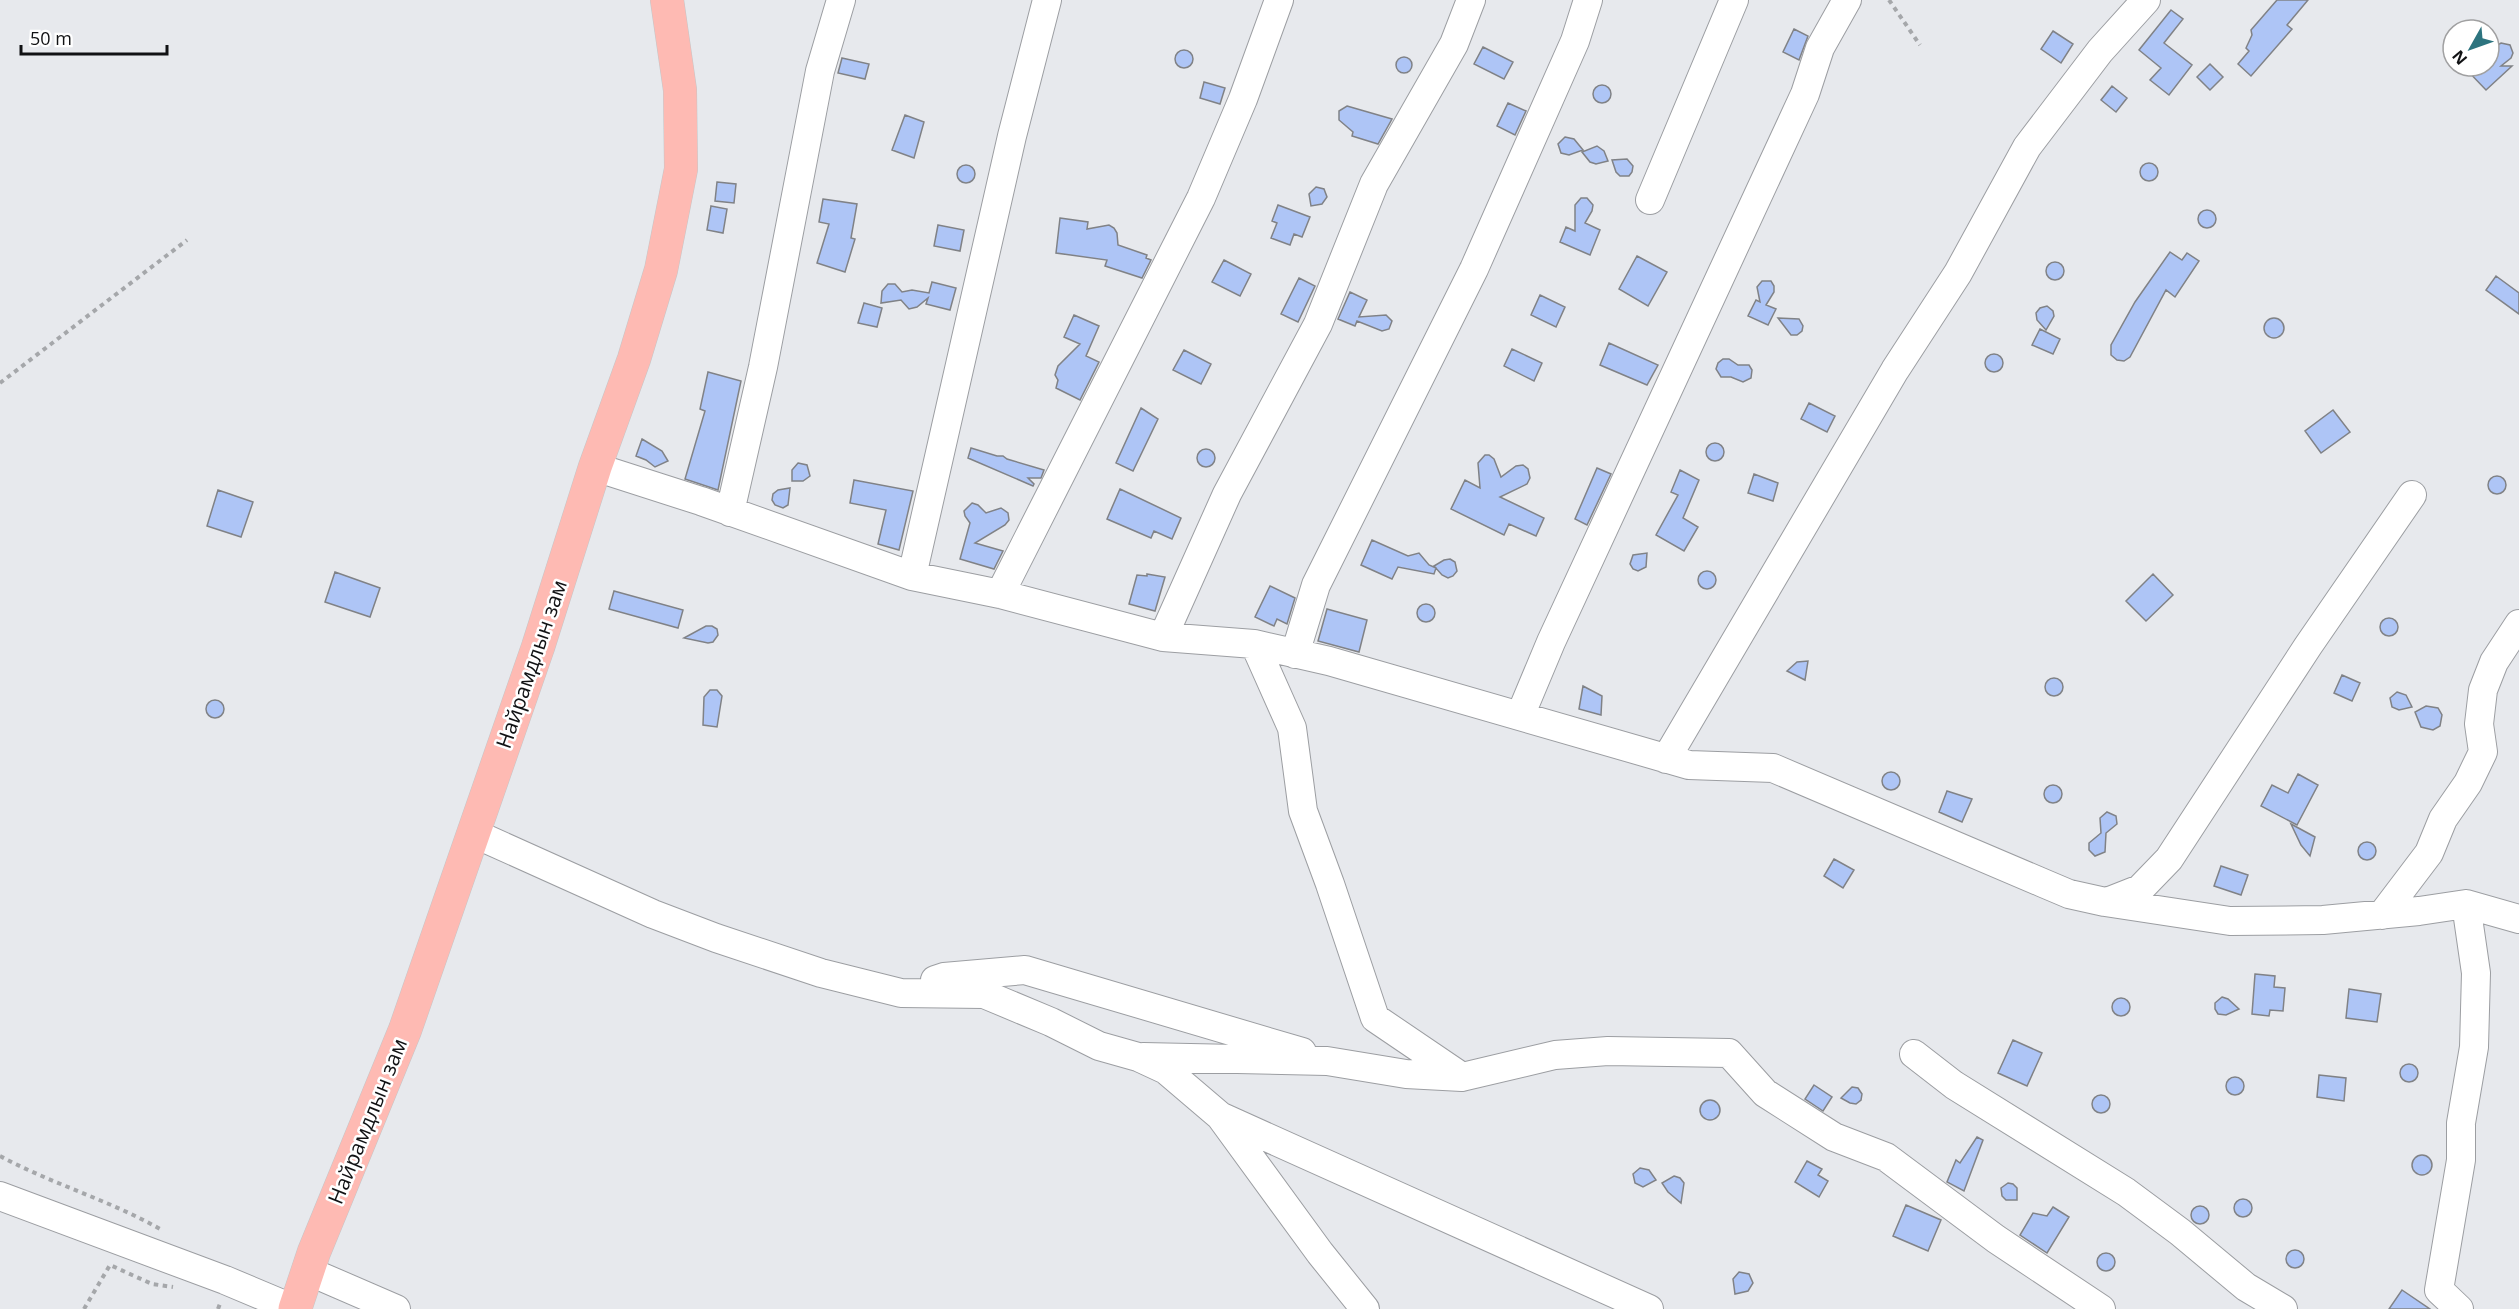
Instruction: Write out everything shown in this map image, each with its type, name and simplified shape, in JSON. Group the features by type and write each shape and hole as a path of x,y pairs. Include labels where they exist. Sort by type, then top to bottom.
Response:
{"main road":[{"name":"Найрамдлын зам","path":"294,1309 405,1030 538,647 595,467 634,359 661,270 681,169 680,90 667,0"}],"street":[{"path":"730,512 763,366 820,71 841,0"},
{"path":"912,576 1012,136 1047,0"},
{"path":"1000,594 1201,198 1243,99 1279,0"},
{"path":"1163,637 1227,494 1318,324 1374,184 1454,44 1472,0"},
{"path":"1295,654 1316,585 1474,269 1575,41 1588,0"},
{"path":"1650,200 1734,0"},
{"path":"1520,716 1551,642 1804,94 1821,48 1847,0"},
{"path":"1666,759 1889,380 1958,273 2027,147 2100,51 2146,0"},
{"path":"595,467 701,501 912,576 1000,594 1163,637 1255,645 1295,654 1689,765 1773,768 2070,894 2105,902 2230,921 2323,920 2466,904 2519,919"},
{"path":"2105,902 2140,889 2169,859 2302,656 2412,495"},
{"path":"2382,915 2429,853 2443,819 2468,783 2483,752 2478,724 2483,690 2494,662 2519,624"},
{"path":"1255,645 1292,728 1303,811 1375,1018 1461,1077"},
{"path":"473,833 653,914 705,934 821,973 901,993 984,994 1051,1022 1099,1046 1138,1057 1166,1070 1220,1116 1320,1253 1365,1309"},
{"path":"2459,1309 2439,1290 2461,1160 2461,1123 2474,1047 2476,974 2466,904"},
{"path":"901,993 944,977 1024,970 1268,1041 1327,1061"},
{"path":"1138,1057 1327,1061 1406,1074 1461,1077 1555,1055 1608,1051 1729,1053 1765,1093 1834,1137 1886,1157 1996,1239 2101,1309"},
{"path":"1914,1054 1954,1085 2126,1192 2180,1232 2246,1287 2283,1309"},
{"path":"1220,1116 1649,1309"},
{"path":"0,1196 225,1280 294,1309"},
{"path":"308,1271 396,1309"}],"path":[{"path":"1889,0 1920,45"},
{"path":"0,383 187,240"},
{"path":"84,1309 110,1265 152,1284 179,1288"}],"building":[{"path":"2277,0 2308,0 2287,25 2292,29 2251,76 2238,64 2249,51 2246,48 2252,35 2251,30"},
{"path":"2171,10 2183,19 2164,43 2192,65 2169,95 2150,80 2161,68 2139,50"},
{"path":"1794,29 1808,36 1799,60 1783,52"},
{"path":"2053,31 2073,44 2061,63 2041,49"},
{"path":"2501,43 2510,45 2513,53 2511,58 2501,66"},
{"path":"1483,47 1513,62 1504,79 1474,64"},
{"path":"1184,50 1192,55 1193,59 1188,67 1184,68 1176,63 1175,59 1180,51"},
{"path":"1401,57 1407,57 1412,65 1410,71 1401,73 1396,68 1396,62"},
{"path":"842,58 869,64 865,79 838,73"},
{"path":"2210,64 2223,77 2210,90 2197,77"},
{"path":"2501,66 2512,66 2501,76"},
{"path":"2474,78 2499,78 2486,90"},
{"path":"1204,82 1225,88 1220,104 1200,98"},
{"path":"1602,85 1608,88 1611,94 1608,100 1602,103 1596,100 1593,94 1596,88"},
{"path":"2112,86 2127,98 2116,112 2101,100"},
{"path":"1508,103 1526,111 1515,135 1497,126"},
{"path":"1347,106 1392,119 1378,144 1352,136 1353,132 1339,120 1339,111"},
{"path":"905,115 924,122 914,158 892,150"},
{"path":"1565,137 1574,139 1583,150 1569,155 1561,153 1558,144"},
{"path":"1597,146 1604,151 1608,161 1596,164 1590,162 1582,152"},
{"path":"1627,159 1633,166 1632,172 1629,176 1620,176 1612,160"},
{"path":"2149,163 2155,166 2158,172 2155,178 2149,181 2143,178 2140,172 2143,166"},
{"path":"966,165 974,170 975,174 970,182 966,183 958,178 957,174 962,166"},
{"path":"717,182 736,184 734,203 715,201"},
{"path":"1316,187 1324,189 1327,197 1322,204 1311,206 1309,194"},
{"path":"1581,198 1587,198 1593,205 1585,223 1600,230 1590,255 1560,242 1566,227 1575,231 1575,205"},
{"path":"823,199 857,204 851,238 855,239 845,272 817,263 829,224 819,222"},
{"path":"1278,205 1310,217 1302,237 1294,234 1290,245 1271,238 1277,223 1272,221"},
{"path":"711,206 727,209 723,233 707,230"},
{"path":"2207,210 2215,215 2216,219 2211,227 2207,228 2199,223 2198,219 2203,211"},
{"path":"1060,218 1088,222 1087,229 1109,225 1114,228 1118,245 1147,255 1146,258 1151,260 1142,278 1105,266 1107,260 1056,253"},
{"path":"938,225 964,230 960,251 934,246"},
{"path":"2170,252 2182,260 2187,253 2199,261 2175,297 2166,290 2130,357 2124,361 2117,360 2111,355 2111,345 2135,302"},
{"path":"1637,256 1667,272 1648,306 1619,289"},
{"path":"1224,260 1251,274 1240,296 1212,282"},
{"path":"2051,262 2059,262 2064,267 2062,278 2051,280 2046,275 2046,267"},
{"path":"2496,276 2519,293 2519,314 2486,290"},
{"path":"1299,278 1315,286 1298,322 1281,314"},
{"path":"1762,281 1771,281 1774,286 1774,292 1766,305 1776,309 1768,325 1748,316 1756,300 1760,302 1757,287"},
{"path":"932,282 956,288 950,310 926,304 928,298 917,307 909,309 901,300 881,303 882,291 888,284 895,284 902,292 912,290 929,293"},
{"path":"1350,292 1367,300 1359,317 1386,315 1392,321 1389,329 1382,331 1357,321 1355,326 1338,319"},
{"path":"1540,295 1565,307 1556,327 1531,315"},
{"path":"864,303 882,308 877,327 858,323"},
{"path":"2047,306 2053,311 2054,316 2046,330 2037,320 2036,313 2040,308"},
{"path":"1074,315 1099,326 1086,356 1099,362 1080,400 1056,388 1058,380 1055,375 1058,366 1080,344 1064,337"},
{"path":"1778,318 1799,319 1803,326 1802,331 1797,335 1791,335"},
{"path":"2274,318 2281,321 2284,328 2281,335 2274,338 2267,335 2264,328 2267,321"},
{"path":"2040,329 2060,339 2053,354 2032,345"},
{"path":"1609,343 1658,365 1647,385 1600,365"},
{"path":"1512,349 1542,363 1534,381 1504,366"},
{"path":"1184,350 1211,364 1201,384 1173,370"},
{"path":"1994,354 2000,357 2003,363 2000,369 1994,372 1988,369 1985,363 1988,357"},
{"path":"1723,359 1729,359 1738,365 1749,365 1752,370 1751,378 1743,382 1731,377 1721,377 1716,369 1718,363"},
{"path":"708,372 741,381 718,490 685,479 705,411 700,409"},
{"path":"1809,403 1835,416 1827,432 1801,419"},
{"path":"1141,408 1158,419 1133,471 1116,463"},
{"path":"2333,410 2350,432 2321,453 2305,431"},
{"path":"642,439 662,451 668,461 655,467 636,456"},
{"path":"1715,443 1723,448 1724,452 1719,460 1715,461 1707,456 1706,452 1711,444"},
{"path":"971,448 1044,470 1041,478 1028,478 1034,484 1033,486 968,458"},
{"path":"1206,449 1212,452 1215,458 1212,464 1206,467 1200,464 1197,458 1200,452"},
{"path":"1485,455 1494,459 1501,477 1516,466 1523,465 1528,469 1530,478 1527,484 1500,497 1544,518 1536,536 1509,524 1504,535 1451,509 1465,480 1480,488 1478,463"},
{"path":"798,463 807,465 810,476 803,481 792,481 792,470"},
{"path":"1597,468 1611,474 1587,525 1575,519"},
{"path":"1680,470 1699,480 1683,518 1698,527 1684,551 1656,535 1678,495 1671,492"},
{"path":"1754,474 1778,483 1773,501 1748,493"},
{"path":"2497,476 2503,479 2506,485 2503,491 2497,494 2491,491 2488,485 2491,479"},
{"path":"854,480 913,491 899,550 878,544 886,510 850,503"},
{"path":"790,488 788,505 783,508 775,505 772,500 773,494 778,490"},
{"path":"1120,489 1181,518 1172,539 1154,531 1151,538 1107,519"},
{"path":"218,490 253,502 241,537 207,526"},
{"path":"972,503 978,505 986,513 1001,508 1008,513 1009,520 1005,525 975,543 1003,551 994,569 960,559 970,523 964,511"},
{"path":"1372,540 1408,556 1419,553 1429,565 1436,568 1434,574 1398,567 1392,579 1361,565"},
{"path":"1647,553 1646,567 1638,571 1633,569 1630,564 1633,555"},
{"path":"1450,559 1455,562 1457,571 1448,578 1434,566"},
{"path":"1707,571 1713,574 1716,580 1713,586 1707,589 1701,586 1698,580 1701,574"},
{"path":"335,572 380,588 370,617 325,602"},
{"path":"1147,574 1165,577 1155,611 1129,604 1137,575 1147,576"},
{"path":"2153,574 2173,595 2146,621 2126,601"},
{"path":"1270,586 1295,598 1287,624 1277,619 1274,626 1255,617"},
{"path":"614,591 683,610 678,628 609,609"},
{"path":"1426,604 1432,607 1435,613 1432,619 1426,622 1420,619 1417,613 1420,607"},
{"path":"1327,609 1367,620 1359,652 1318,641"},
{"path":"2389,618 2395,621 2398,627 2395,633 2389,636 2383,633 2380,627 2383,621"},
{"path":"706,626 717,629 718,635 713,642 684,638"},
{"path":"1808,661 1805,680 1787,671 1797,662"},
{"path":"2342,675 2360,683 2352,701 2334,693"},
{"path":"2054,678 2062,683 2063,687 2058,695 2054,696 2046,691 2045,687 2050,679"},
{"path":"1583,686 1602,696 1601,715 1579,709"},
{"path":"710,690 717,690 722,696 717,727 703,725 704,697"},
{"path":"2397,692 2406,695 2412,707 2399,710 2392,707 2390,698"},
{"path":"215,700 221,703 224,709 221,715 215,718 209,715 206,709 209,703"},
{"path":"2426,706 2438,708 2442,715 2440,726 2433,730 2421,727 2415,712"},
{"path":"1891,772 1897,775 1900,781 1897,787 1891,790 1885,787 1882,781 1885,775"},
{"path":"2298,774 2318,785 2297,825 2261,806 2272,785 2288,793"},
{"path":"2053,785 2059,788 2062,794 2059,800 2053,803 2047,800 2044,794 2047,788"},
{"path":"1947,791 1972,799 1962,822 1939,812"},
{"path":"2107,812 2116,816 2117,824 2106,833 2105,852 2095,856 2089,850 2089,843 2101,833 2100,818"},
{"path":"2291,824 2315,837 2310,856 2301,845"},
{"path":"2367,842 2373,845 2376,851 2373,857 2367,860 2361,857 2358,851 2361,845"},
{"path":"1834,859 1854,870 1843,888 1824,876"},
{"path":"2221,866 2248,875 2241,895 2214,886"},
{"path":"2255,974 2275,976 2274,987 2285,988 2283,1011 2270,1010 2269,1016 2252,1014"},
{"path":"2349,989 2381,994 2377,1022 2346,1018"},
{"path":"2222,997 2228,999 2239,1009 2226,1015 2218,1014 2215,1003"},
{"path":"2121,998 2127,1001 2130,1007 2127,1013 2121,1016 2115,1013 2112,1007 2115,1001"},
{"path":"2013,1040 2042,1053 2027,1086 1998,1073"},
{"path":"2409,1064 2415,1067 2418,1073 2415,1079 2409,1082 2403,1079 2400,1073 2403,1067"},
{"path":"2319,1075 2346,1078 2344,1101 2317,1097"},
{"path":"2235,1077 2241,1080 2244,1086 2241,1092 2235,1095 2229,1092 2226,1086 2229,1080"},
{"path":"1814,1085 1832,1097 1823,1111 1805,1099"},
{"path":"1852,1087 1858,1088 1862,1094 1861,1100 1856,1104 1841,1098"},
{"path":"2101,1095 2107,1098 2110,1104 2107,1110 2101,1113 2095,1110 2092,1104 2095,1098"},
{"path":"1706,1100 1714,1100 1720,1106 1720,1114 1714,1120 1706,1120 1700,1114 1700,1106"},
{"path":"1977,1137 1983,1140 1964,1191 1947,1182 1956,1160 1960,1163"},
{"path":"2422,1155 2429,1158 2432,1165 2429,1172 2422,1175 2415,1172 2412,1165 2415,1158"},
{"path":"1807,1161 1822,1169 1818,1175 1828,1181 1819,1197 1795,1182"},
{"path":"1640,1168 1649,1170 1656,1180 1643,1187 1635,1183 1633,1174"},
{"path":"1674,1176 1680,1178 1684,1183 1681,1203 1668,1192 1662,1183"},
{"path":"2008,1183 2017,1188 2017,1200 2006,1200 2002,1196 2001,1188"},
{"path":"2243,1199 2249,1202 2252,1208 2249,1214 2243,1217 2237,1214 2234,1208 2237,1202"},
{"path":"1906,1205 1941,1220 1928,1251 1893,1236"},
{"path":"2200,1206 2206,1209 2209,1215 2206,1221 2200,1224 2194,1221 2191,1215 2194,1209"},
{"path":"2053,1207 2069,1217 2047,1253 2020,1235 2033,1213 2047,1216"},
{"path":"2295,1250 2301,1253 2304,1259 2301,1265 2295,1268 2289,1265 2286,1259 2289,1253"},
{"path":"2106,1253 2112,1256 2115,1262 2112,1268 2106,1271 2100,1268 2097,1262 2100,1256"},
{"path":"1739,1272 1749,1274 1753,1283 1748,1291 1735,1294 1733,1279"},
{"path":"2402,1290 2430,1309 2389,1309"}]}
